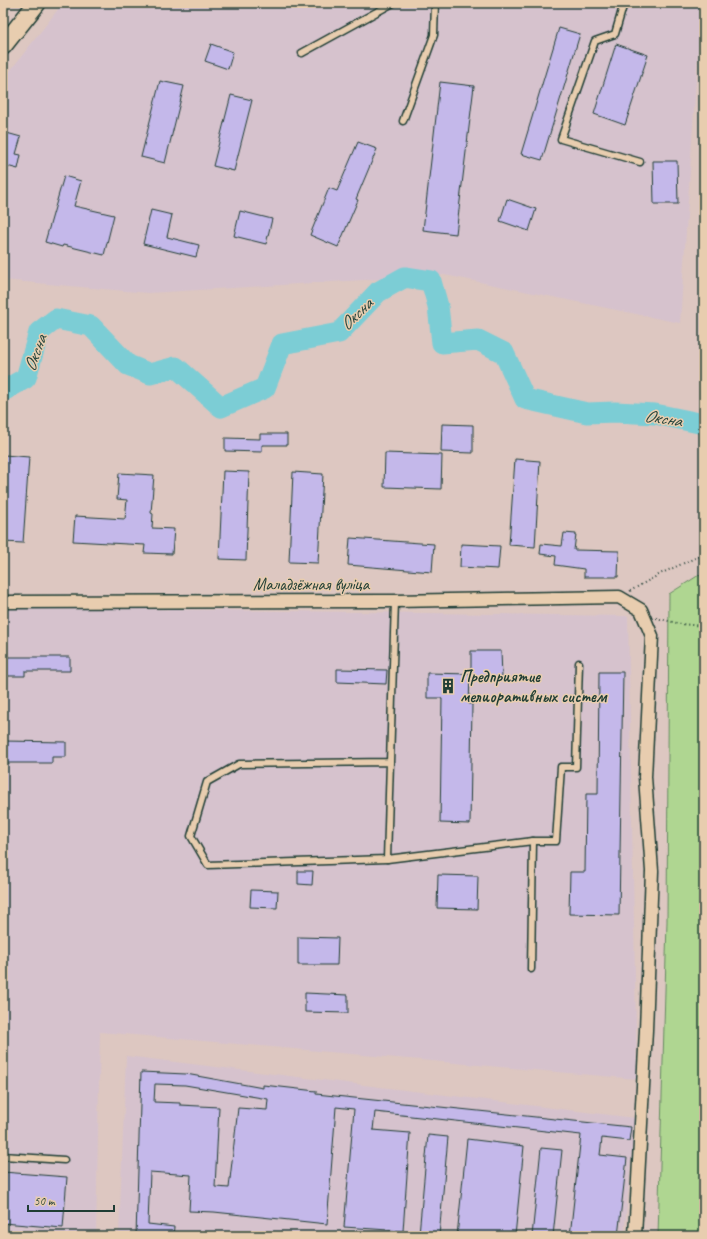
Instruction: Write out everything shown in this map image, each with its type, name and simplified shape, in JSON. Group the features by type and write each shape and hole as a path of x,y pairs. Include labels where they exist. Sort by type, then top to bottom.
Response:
{"main road":[{"path":"3,46 37,3"}],"street":[{"name":"Маладзёжная вуліца","path":"3,602 619,598"},
{"path":"619,598 641,610 652,636 645,777 652,871 646,1030 635,1236"}],"lane":[{"path":"302,53 393,3"},
{"path":"403,121 434,35 435,3"},
{"path":"624,3 615,34 594,41 561,140 640,162"},
{"path":"387,859 395,600"},
{"path":"389,762 239,764 207,782 191,836 208,865 387,859 533,841 556,841 561,767 576,767 579,663"},
{"path":"531,969 533,841"},
{"path":"3,1156 64,1160"}],"path":[{"path":"619,598 662,573 704,554"},
{"path":"644,616 661,618 682,624 704,626"}],"shaded area":[{"path":"63,3 701,3 680,323 445,275 148,293 3,280 3,80"},
{"path":"3,607 628,616 637,1079 100,1032 96,1236 3,1236"},
{"path":"126,1056 635,1118 624,1236 119,1236"}],"green space":[{"path":"699,575 704,580 704,1236 658,1236 667,922 669,594"}],"building":[{"path":"559,28 580,34 542,160 521,154"},
{"path":"211,44 233,52 228,69 205,61"},
{"path":"616,44 648,55 625,125 594,114"},
{"path":"160,81 184,86 165,163 141,157"},
{"path":"440,82 474,86 456,234 423,230"},
{"path":"231,95 252,100 234,171 213,166"},
{"path":"3,132 21,137 16,154 21,155 18,169 3,165"},
{"path":"358,142 377,149 356,199 358,200 338,247 310,235 329,188 337,191"},
{"path":"653,161 677,161 678,204 654,204"},
{"path":"64,176 81,181 74,206 114,215 104,255 63,245 62,247 45,242"},
{"path":"507,199 536,209 529,231 500,221"},
{"path":"151,210 172,215 167,237 199,245 196,257 143,244"},
{"path":"240,211 272,219 266,244 234,236"},
{"path":"442,424 473,425 473,453 441,452"},
{"path":"260,434 287,434 287,445 262,445 262,452 225,451 225,438 260,439"},
{"path":"385,453 442,455 441,489 384,487"},
{"path":"4,455 29,457 23,543 3,542"},
{"path":"515,459 540,461 535,547 509,545"},
{"path":"223,471 249,472 246,560 219,559"},
{"path":"293,472 323,474 318,563 289,562"},
{"path":"119,473 154,475 151,513 153,514 152,528 174,529 172,554 144,553 145,545 73,541 75,516 125,519 127,500 117,499"},
{"path":"564,533 576,534 574,550 619,551 618,577 584,577 584,569 555,565 556,556 540,554 541,544 562,546"},
{"path":"350,538 434,544 432,572 348,565"},
{"path":"461,544 500,546 498,569 460,567"},
{"path":"471,651 501,651 502,677 471,678"},
{"path":"3,657 70,657 70,671 25,671 25,676 3,676"},
{"path":"337,669 387,670 386,684 337,682"},
{"path":"599,672 623,672 619,915 569,914 570,872 585,872 586,794 598,794"},
{"path":"427,673 470,674 469,704 472,704 470,824 440,823 442,698 427,698"},
{"path":"3,741 66,742 66,757 52,757 52,763 3,763"},
{"path":"298,871 313,871 312,885 298,884"},
{"path":"438,875 478,876 477,909 437,908"},
{"path":"251,890 278,891 277,908 250,907"},
{"path":"298,937 338,938 337,965 298,965"},
{"path":"305,993 348,995 348,1013 305,1012"},
{"path":"141,1072 186,1074 263,1088 263,1085 316,1091 316,1094 631,1127 629,1141 602,1138 600,1155 627,1158 618,1236 570,1236 581,1135 375,1112 373,1130 410,1133 403,1231 344,1227 354,1109 336,1107 327,1224 214,1212 189,1211 191,1175 150,1172 148,1224 174,1227 173,1236 136,1236","holes":["155,1084 185,1085 268,1099 267,1110 238,1108 229,1188 215,1187 219,1107 154,1102"]},
{"path":"428,1135 448,1137 439,1236 419,1234"},
{"path":"467,1139 524,1146 515,1236 457,1236"},
{"path":"541,1148 562,1150 553,1236 532,1236"},
{"path":"3,1172 67,1177 63,1228 3,1223"}],"waterway":[{"name":"Оксна","path":"3,391 26,378 39,332 56,319 91,326 128,365 150,374 176,367 221,407 265,388 282,344 339,333 378,292 405,277 431,281 438,306 442,343 478,340 504,353 525,399 587,413 615,412 655,414 699,423 704,421"}],"place":[{"name":"Предприятие мелиоративных систем","path":"448,686"}]}
